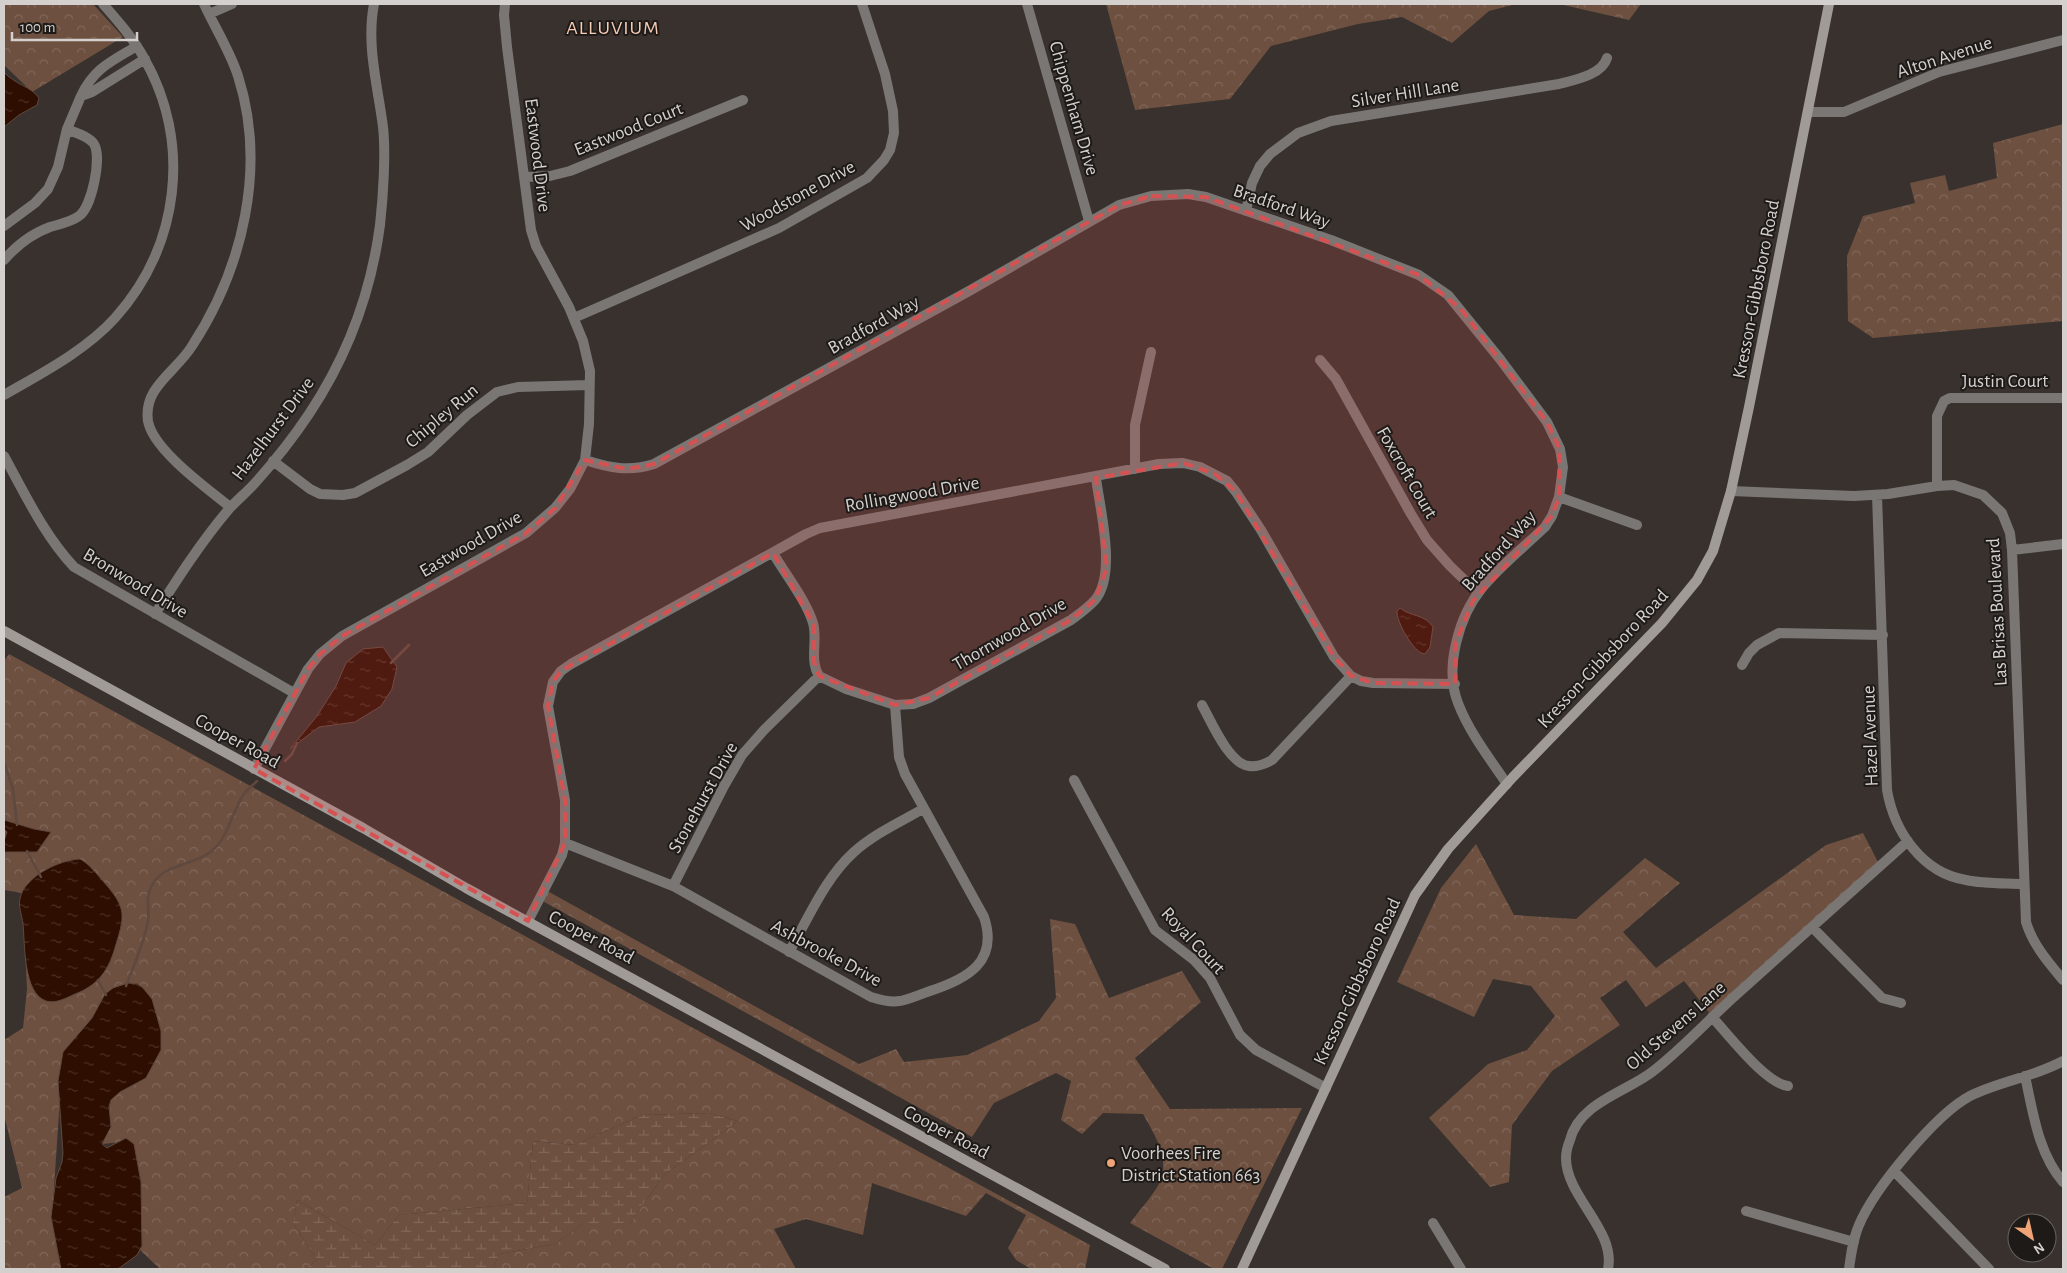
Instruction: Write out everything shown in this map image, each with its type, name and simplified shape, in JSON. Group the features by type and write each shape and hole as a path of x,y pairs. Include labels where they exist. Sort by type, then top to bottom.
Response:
{"street":[{"path":"4,395 55,366 98,334 129,301 152,265 168,213 172,184 173,154 166,111 158,87 145,59 129,34 103,4"},
{"path":"204,4 230,56 241,87 248,126 250,173 247,209 242,233 225,286 215,307 192,348 155,389 147,409 150,430 156,442 230,507"},
{"path":"209,14 232,4"},
{"name":"Hazelhurst Drive","path":"155,614 192,557 230,507 256,483 308,416 326,387 352,333 365,298 373,268 380,224 384,146 372,48 371,30 374,4"},
{"name":"Eastwood Drive","path":"254,769 294,693 314,662 342,636 526,533 555,508 570,488 585,460 589,424 590,371 583,341 574,318 534,238 528,218 507,47 505,4"},
{"name":"Woodstone Drive","path":"574,318 779,228 867,178 884,160 890,150 894,133 894,112 885,74 862,4"},
{"name":"Chippenham Drive","path":"1027,4 1090,222"},
{"name":"Kresson-Gibbsboro Road","path":"1242,1269 1414,895 1439,859 1507,784 1662,623 1697,580 1713,551 1731,491 1829,4"},
{"name":"Alton Avenue","path":"1808,112 1844,112 1939,72 2063,40"},
{"path":"4,226 35,203 48,188 58,167 67,130 89,80 104,66 137,46"},
{"name":"Silver Hill Lane","path":"1246,210 1252,183 1260,166 1283,142 1298,132 1331,121 1559,84 1583,77 1598,69 1606,63 1607,58"},
{"path":"81,96 92,92 102,84 145,59"},
{"name":"Eastwood Court","path":"524,177 550,176 570,171 743,100"},
{"path":"4,260 26,239 45,229 78,217 88,206 97,166 95,146 91,140 67,130"},
{"name":"Bradford Way","path":"585,460 612,468 627,469 654,464 969,291 1119,205 1152,196 1188,194 1206,197 1246,210 1419,275 1448,295 1500,359 1547,422 1560,449 1563,467 1559,498 1552,516 1545,527 1478,593 1463,621 1456,642 1455,684 1457,702 1471,729 1507,784"},
{"path":"1136,469 1135,424 1152,352"},
{"name":"Foxcroft Court","path":"1320,360 1336,379 1427,540 1478,593"},
{"name":"Chipley Run","path":"273,461 310,489 320,494 343,496 355,493 428,452 467,415 497,392 518,387 589,385"},
{"name":"Justin Court","path":"1937,486 1937,416 1944,401 1950,398 2063,398"},
{"name":"Bronwood Drive","path":"4,456 46,532 60,553 74,568 294,693"},
{"name":"Rollingwood Drive","path":"528,921 562,855 565,843 565,800 548,706 553,682 571,664 772,552 820,528 1096,478 1159,464 1183,463 1200,467 1227,481 1236,492 1261,530 1334,657 1352,676 1361,681 1373,683 1455,684"},
{"name":"Thornwood Drive","path":"819,676 846,689 895,705 913,704 929,698 1071,620 1096,599 1102,589 1107,567 1096,478"},
{"name":"Las Brisas Boulevard","path":"1731,491 1854,496 1877,495 1954,485 1983,495 2002,513 2007,524 2012,550 2024,908 2029,931 2046,959 2063,980"},
{"name":"Hazel Avenue","path":"1877,495 1888,790 1890,805 1896,822 1908,841 1934,869 1965,880 2024,884"},
{"path":"1559,498 1637,526"},
{"path":"2012,550 2063,544"},
{"path":"772,552 814,624 814,662 819,676"},
{"name":"Cooper Road","path":"4,631 528,921 1165,1269"},
{"path":"1742,666 1749,653 1758,645 1779,634 1883,635"},
{"name":"Stonehurst Drive","path":"673,886 742,755 764,730 819,676"},
{"path":"1202,705 1235,758 1243,765 1261,765 1272,760 1352,676"},
{"name":"Ashbrooke Drive","path":"565,843 673,886 854,988 886,1002 897,1003 957,982 974,970 987,948 989,938 987,926 984,917 905,774 899,757 895,705"},
{"name":"Royal Court","path":"1074,780 1155,930 1194,960 1210,978 1240,1035 1256,1050 1326,1088"},
{"path":"789,952 827,885 849,858 867,842 923,809"},
{"name":"Old Stevens Lane","path":"1608,1269 1609,1257 1606,1244 1572,1182 1567,1169 1566,1157 1571,1136 1578,1122 1587,1112 1653,1072 1908,841"},
{"path":"1812,927 1882,998 1901,1003"},
{"path":"1712,1017 1764,1074 1775,1082 1788,1086"},
{"path":"1850,1269 1854,1242 1867,1209 1894,1170 1923,1137 1970,1096 2000,1083 2049,1069 2063,1061"},
{"path":"2025,1076 2044,1151 2051,1166 2063,1182"},
{"path":"1894,1170 1989,1269"},
{"path":"1746,1211 1854,1242"},
{"path":"1433,1223 1460,1269"}],"highlighted area":[{"path":"1151,196 1206,197 1419,275 1461,309 1547,422 1560,449 1559,497 1552,516 1473,601 1456,642 1455,684 1373,683 1351,676 1334,657 1236,492 1215,474 1183,463 1096,478 1107,567 1096,599 1071,620 929,698 895,705 819,676 814,662 814,625 773,553 561,671 553,682 548,706 565,800 565,843 528,921 254,769 308,669 320,654 342,636 526,533 555,508 585,460 627,469 654,464 1119,205"}],"green space":[{"path":"4,4 93,4 123,37 32,92 4,65"},
{"path":"1106,4 1516,4 1489,11 1452,43 1402,17 1358,24 1271,46 1230,99 1135,110"},
{"path":"1559,4 1641,4 1629,20"},
{"path":"2063,124 2063,321 1873,338 1848,321 1847,256 1863,216 1915,203 1910,183 1945,175 1949,191 1997,178 1993,143"},
{"path":"9,654 1090,1245 1085,1269 1031,1269 1016,1260 1008,1248 1026,1215 986,1193 966,1216 872,1183 863,1235 806,1219 774,1229 796,1269 493,1269 499,1254 555,1244 584,1223 630,1223 664,1175 738,1121 709,1113 642,1115 575,1145 533,1141 527,1203 399,1215 375,1245 297,1200 293,1223 317,1260 305,1269 160,1269 140,1250 141,1182 131,1141 103,1144 111,1100 161,1050 128,983 63,1052 53,1203 62,1269 4,1269 4,1197 22,1188 4,1115 4,1040 23,1028 27,989 22,893 4,890 4,661"},
{"path":"1863,833 1879,864 1712,1016 1684,981 1646,1007 1626,980 1600,998 1620,1025 1552,1071 1512,1125 1509,1182 1490,1187 1429,1118 1488,1064 1527,1050 1555,1016 1531,986 1493,979 1474,1017 1397,982 1441,888 1476,844 1514,915 1576,919 1645,858 1680,883 1623,932 1656,968 1826,845"},
{"path":"542,888 859,1064 896,1049 904,1062 967,1055 1039,1021 1056,998 1050,919 1075,924 1109,998 1182,971 1201,1002 1135,1058 1170,1109 1302,1108 1222,1269 1214,1269 1130,1223 1156,1189 1163,1170 1162,1154 1159,1145 1143,1114 1103,1113 1082,1134 1061,1120 1071,1081 1056,1073 994,1103 972,1137 537,898"},
{"path":"709,1113 738,1121 664,1175 630,1223 584,1223 555,1244 499,1254 493,1269 305,1269 317,1260 293,1223 297,1200 375,1245 399,1215 527,1203 533,1141 575,1145 642,1115"}],"water":[{"path":"4,72 39,98 37,105 19,115 4,127"},
{"path":"1400,608 1426,620 1433,627 1430,647 1425,654 1421,653 1411,643 1399,622 1397,611"},
{"path":"383,647 397,667 392,689 381,706 355,722 319,727 290,749 317,716 336,686 346,663 363,649"},
{"path":"4,820 51,832 37,852 4,852 4,841 7,832 4,829"},
{"path":"80,859 95,871 116,898 122,913 120,929 108,966 95,983 65,999 53,1002 46,1001 38,996 29,978 20,899 25,888 37,875 63,862"},
{"path":"128,983 138,984 152,999 161,1031 161,1050 146,1078 120,1092 111,1100 109,1106 111,1127 102,1144 107,1148 126,1138 134,1144 141,1182 142,1246 137,1255 118,1269 61,1269 51,1217 56,1178 63,1153 58,1081 63,1052 92,1018 105,994 113,988"}],"waterway":[{"path":"391,663 409,645"},
{"path":"285,761 292,754 297,743"},
{"path":"4,762 13,789 17,825"},
{"path":"126,986 146,929 148,895 151,887 163,873 196,860 212,851 222,839 243,795 257,781"},
{"path":"27,851 41,877"},
{"path":"98,980 106,995"}],"place":[{"name":"Voorhees Fire District Station 663","path":"1111,1163"}],"district":[{"name":"ALLUVIUM","path":"613,27"}]}
